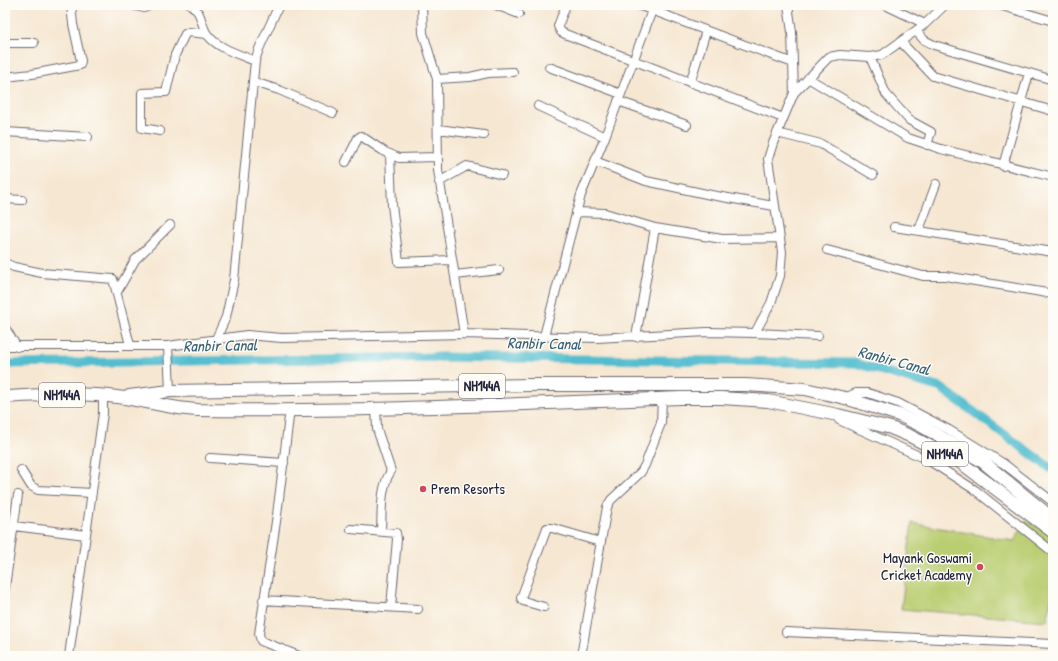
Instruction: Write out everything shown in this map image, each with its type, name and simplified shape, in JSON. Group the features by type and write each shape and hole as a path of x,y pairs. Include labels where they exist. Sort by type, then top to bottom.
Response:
{"highway":[{"name":"NH144A","path":"5,397 43,395 103,395 119,397 170,391 531,385 746,385 805,389 845,398 899,415 944,438 982,461 1053,519"},
{"path":"119,397 178,409 290,409 662,399 747,399 782,404 818,412"},
{"name":"NH144A","path":"818,412 838,415 891,428 932,446 960,462 1053,532"}],"street":[{"path":"5,77 32,74 80,65 82,61 73,24 71,5"},
{"path":"131,5 144,8 151,5"},
{"path":"191,5 199,12 206,34 217,44 255,61"},
{"path":"216,339 226,317 234,280 255,61 279,5"},
{"path":"422,5 423,33 437,79 437,157 439,182 452,260 456,275 464,334"},
{"path":"496,5 519,14"},
{"path":"566,5 558,26 562,32 632,61 783,118"},
{"path":"638,5 652,8 706,31 793,63"},
{"path":"788,5 792,32 794,93"},
{"path":"885,5 925,24"},
{"path":"755,333 771,303 780,276 782,252 768,159 794,93 824,61 833,56 852,55 870,58 882,55 925,24 945,5"},
{"path":"999,5 1053,21"},
{"path":"544,336 576,212 620,98 652,8"},
{"path":"690,83 706,31"},
{"path":"916,31 924,40 934,45 1053,80"},
{"path":"160,131 142,128 142,93 166,92 175,56 185,34 189,32 206,34"},
{"path":"900,42 933,76 1053,112"},
{"path":"5,43 34,43"},
{"path":"870,58 886,94 909,120 931,132 928,145"},
{"path":"549,67 687,125"},
{"path":"437,79 470,78 488,73 513,72"},
{"path":"1003,166 1029,73"},
{"path":"808,78 908,138 1003,166 1053,177"},
{"path":"254,82 299,98 333,114"},
{"path":"538,106 605,137"},
{"path":"438,129 484,135"},
{"path":"5,132 88,137"},
{"path":"777,133 821,144 873,175"},
{"path":"346,162 358,138 361,136 399,158 437,157"},
{"path":"390,154 392,205 399,262 452,260"},
{"path":"595,161 646,181 711,195 774,206"},
{"path":"439,182 467,166 502,175"},
{"path":"919,230 936,184"},
{"path":"5,199 22,200"},
{"path":"576,212 605,213 655,228 722,239 780,238"},
{"path":"117,292 134,260 170,226"},
{"path":"894,227 1053,252"},
{"path":"636,337 655,228"},
{"path":"828,250 867,262 923,276 944,276 1053,294"},
{"path":"5,263 14,267 42,273 75,277 111,278 117,292 130,345"},
{"path":"456,275 499,270"},
{"path":"5,328 17,347"},
{"path":"5,346 168,346 247,335 282,338 464,334 597,338 707,332 818,336"},
{"path":"168,346 170,391"},
{"path":"845,398 856,393 868,393 898,403 949,430 1004,464 1053,502"},
{"path":"69,656 103,413 103,395"},
{"path":"581,656 600,542 608,504 641,472 645,465 661,423 662,399"},
{"path":"376,407 377,429 391,471 387,476 384,488 381,531"},
{"path":"290,409 284,463 263,600 259,639 267,644 299,656"},
{"path":"818,412 858,427 928,460 975,490 1053,552"},
{"path":"210,458 284,463"},
{"path":"21,470 31,486 38,490 92,493"},
{"path":"5,587 18,495"},
{"path":"14,526 86,535"},
{"path":"544,607 523,602 521,598 547,528 552,528 600,542"},
{"path":"351,529 395,532 397,535 391,607"},
{"path":"263,600 418,609"},
{"path":"786,632 1053,644"}],"green space":[{"name":"Mayank Goswami Cricket Academy","path":"1026,521 1053,534 1053,593 1047,621 901,609 912,523 1014,541"}],"waterway":[{"name":"Ranbir Canal","path":"5,364 442,357 855,363 941,388 1053,470"}],"place":[{"name":"Prem Resorts","path":"423,489"},
{"name":"Mayank Goswami Cricket Academy","path":"980,567"}]}
